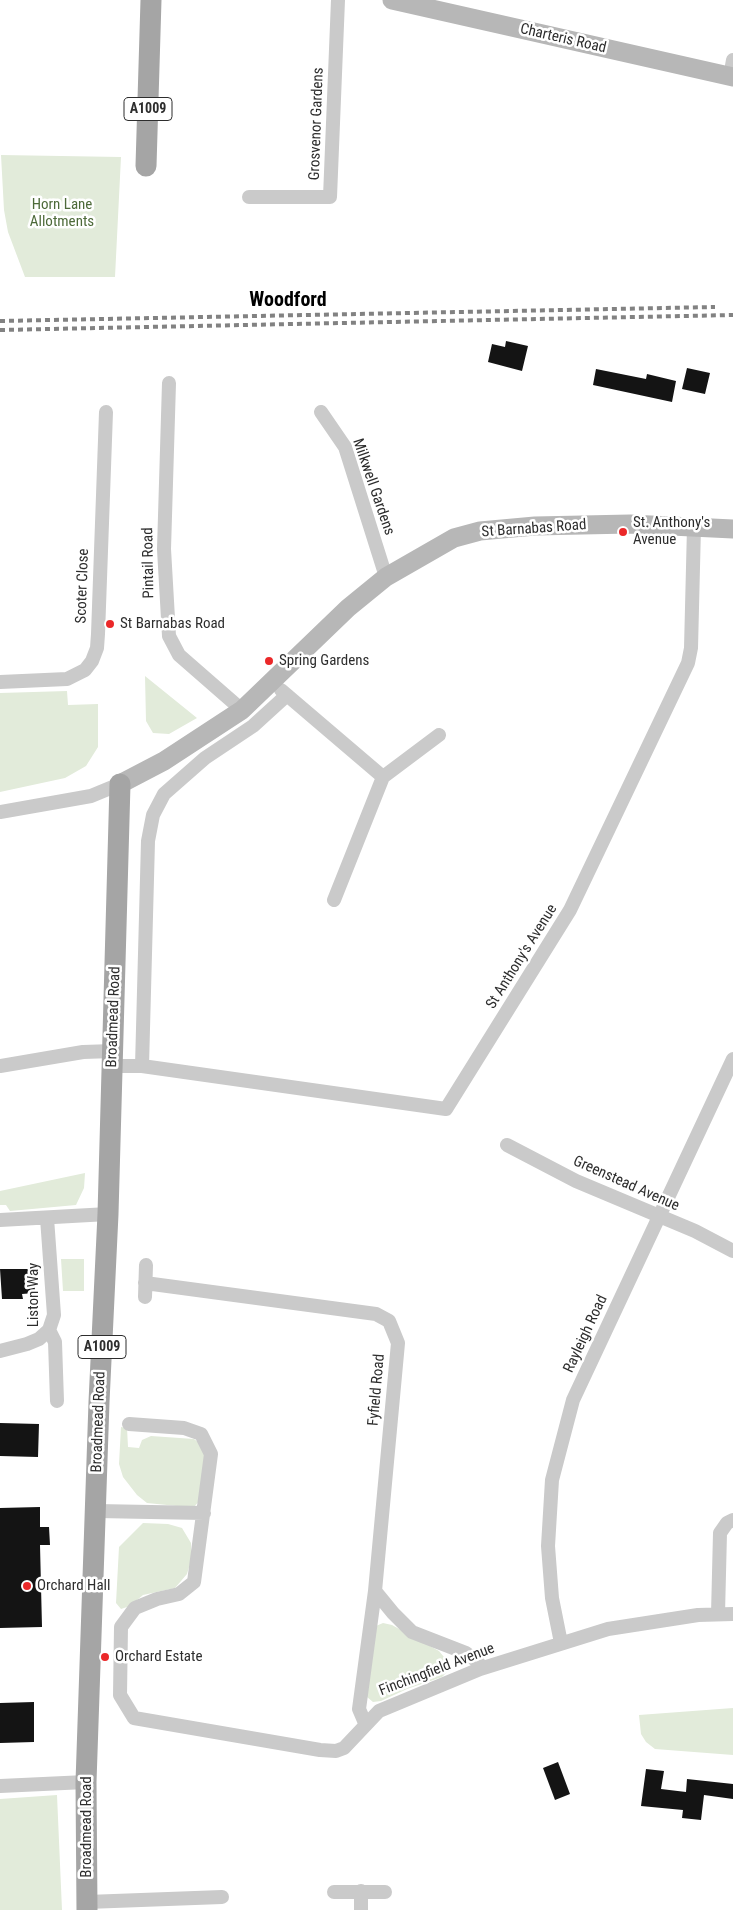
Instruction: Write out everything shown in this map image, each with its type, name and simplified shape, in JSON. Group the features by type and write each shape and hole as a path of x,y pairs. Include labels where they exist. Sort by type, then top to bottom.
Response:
{"main road":[{"name":"A1009","path":"146,166 151,0"},
{"name":"Broadmead Road","path":"87,1906 86,1782 97,1511 99,1402 108,1214 120,784"}],"street":[{"name":"Grosvenor Gardens","path":"249,197 330,197 338,0"},
{"name":"Charteris Road","path":"392,0 732,72"},
{"name":"Pintail Road","path":"169,383 164,548 169,636 179,655 242,710"},
{"name":"Scoter Close","path":"0,682 67,679 85,670 92,660 98,634 106,412"},
{"name":"Milkwell Gardens","path":"322,412 345,447 386,577"},
{"name":"St Barnabas Road","path":"120,784 175,754 242,710 348,608 386,577 454,538 480,531 554,525 630,524 733,529"},
{"name":"St Anthony's Avenue","path":"0,1066 83,1052 142,1066 446,1109 570,910 688,663 691,648 694,527"},
{"path":"272,683 383,777"},
{"path":"142,1066 148,841 153,815 164,794 205,758 253,726 287,695"},
{"path":"334,900 383,777 439,735"},
{"path":"0,812 91,796 120,784"},
{"name":"Rayleigh Road","path":"561,1643 552,1598 548,1546 552,1480 573,1400 733,1059"},
{"name":"Greenstead Avenue","path":"507,1145 576,1181 733,1251"},
{"path":"0,1220 108,1214"},
{"name":"Liston Way","path":"47,1218 54,1315 49,1330 55,1342 57,1401"},
{"path":"145,1297 146,1265"},
{"name":"Fyfield Road","path":"145,1283 376,1314 389,1321 398,1343 375,1591 359,1710 365,1724"},
{"path":"0,1352 27,1344 38,1339 49,1330"},
{"path":"97,1511 204,1513 211,1454 201,1434 184,1428 129,1424"},
{"name":"Finchingfield Avenue","path":"204,1513 194,1582 179,1594 157,1599 136,1608 121,1628 120,1696 134,1718 320,1750 336,1751 344,1748 379,1711 480,1669 608,1630 718,1614 733,1614"},
{"path":"718,1614 720,1533 727,1523 733,1520"},
{"path":"375,1591 412,1632 466,1653 478,1662 480,1669"},
{"path":"0,1786 86,1782"},
{"path":"361,1891 361,1910"},
{"path":"334,1892 385,1892"},
{"path":"87,1906 197,1904 222,1897"}],"green space":[{"name":"Horn Lane Allotments","path":"1,155 121,157 115,277 25,277 8,232 4,210"},
{"path":"145,676 197,718 169,734 153,733 146,721"},
{"path":"67,691 68,705 98,704 98,747 86,766 65,778 0,792 0,693"},
{"path":"85,1173 84,1188 76,1205 10,1211 6,1205 0,1205 0,1191"},
{"path":"61,1259 84,1259 84,1291 63,1291"},
{"path":"121,1427 127,1428 128,1447 139,1448 142,1440 151,1436 194,1439 203,1446 205,1457 200,1500 194,1507 187,1510 177,1506 147,1503 137,1495 123,1477 119,1464"},
{"path":"143,1523 168,1524 182,1528 191,1543 191,1560 187,1574 175,1588 143,1595 130,1606 121,1609 116,1603 119,1547"},
{"path":"383,1623 392,1625 439,1651 449,1663 448,1671 442,1677 407,1689 381,1701 373,1702 367,1697 376,1626"},
{"path":"733,1708 733,1755 655,1749 646,1742 641,1734 639,1715"},
{"path":"57,1795 62,1910 0,1910 0,1799"}],"building":[{"path":"506,341 528,346 522,371 488,362 492,344 505,347"},
{"path":"687,368 710,373 705,394 682,389"},
{"path":"596,369 646,379 647,374 676,381 672,402 593,385"},
{"path":"0,1269 34,1269 35,1293 22,1294 23,1299 2,1299"},
{"path":"0,1423 39,1424 38,1457 0,1456"},
{"name":"Orchard Hall","path":"40,1507 40,1527 49,1527 50,1545 40,1545 42,1627 0,1628 0,1508"},
{"path":"34,1702 34,1742 0,1743 0,1703"},
{"path":"558,1762 570,1794 555,1800 543,1768"},
{"path":"646,1769 664,1771 661,1789 686,1792 687,1779 733,1784 733,1799 704,1795 701,1820 682,1818 683,1810 641,1806"}],"railway":[{"path":"0,321 715,307"},
{"path":"0,330 733,315"}],"place":[{"name":"St. Anthony's Avenue","path":"623,532"},
{"name":"St Barnabas Road","path":"110,624"},
{"name":"Spring Gardens","path":"269,661"},
{"name":"Orchard Hall","path":"27,1586"},
{"name":"Orchard Estate","path":"105,1657"}],"district":[{"name":"Woodford","path":"288,301"}]}
